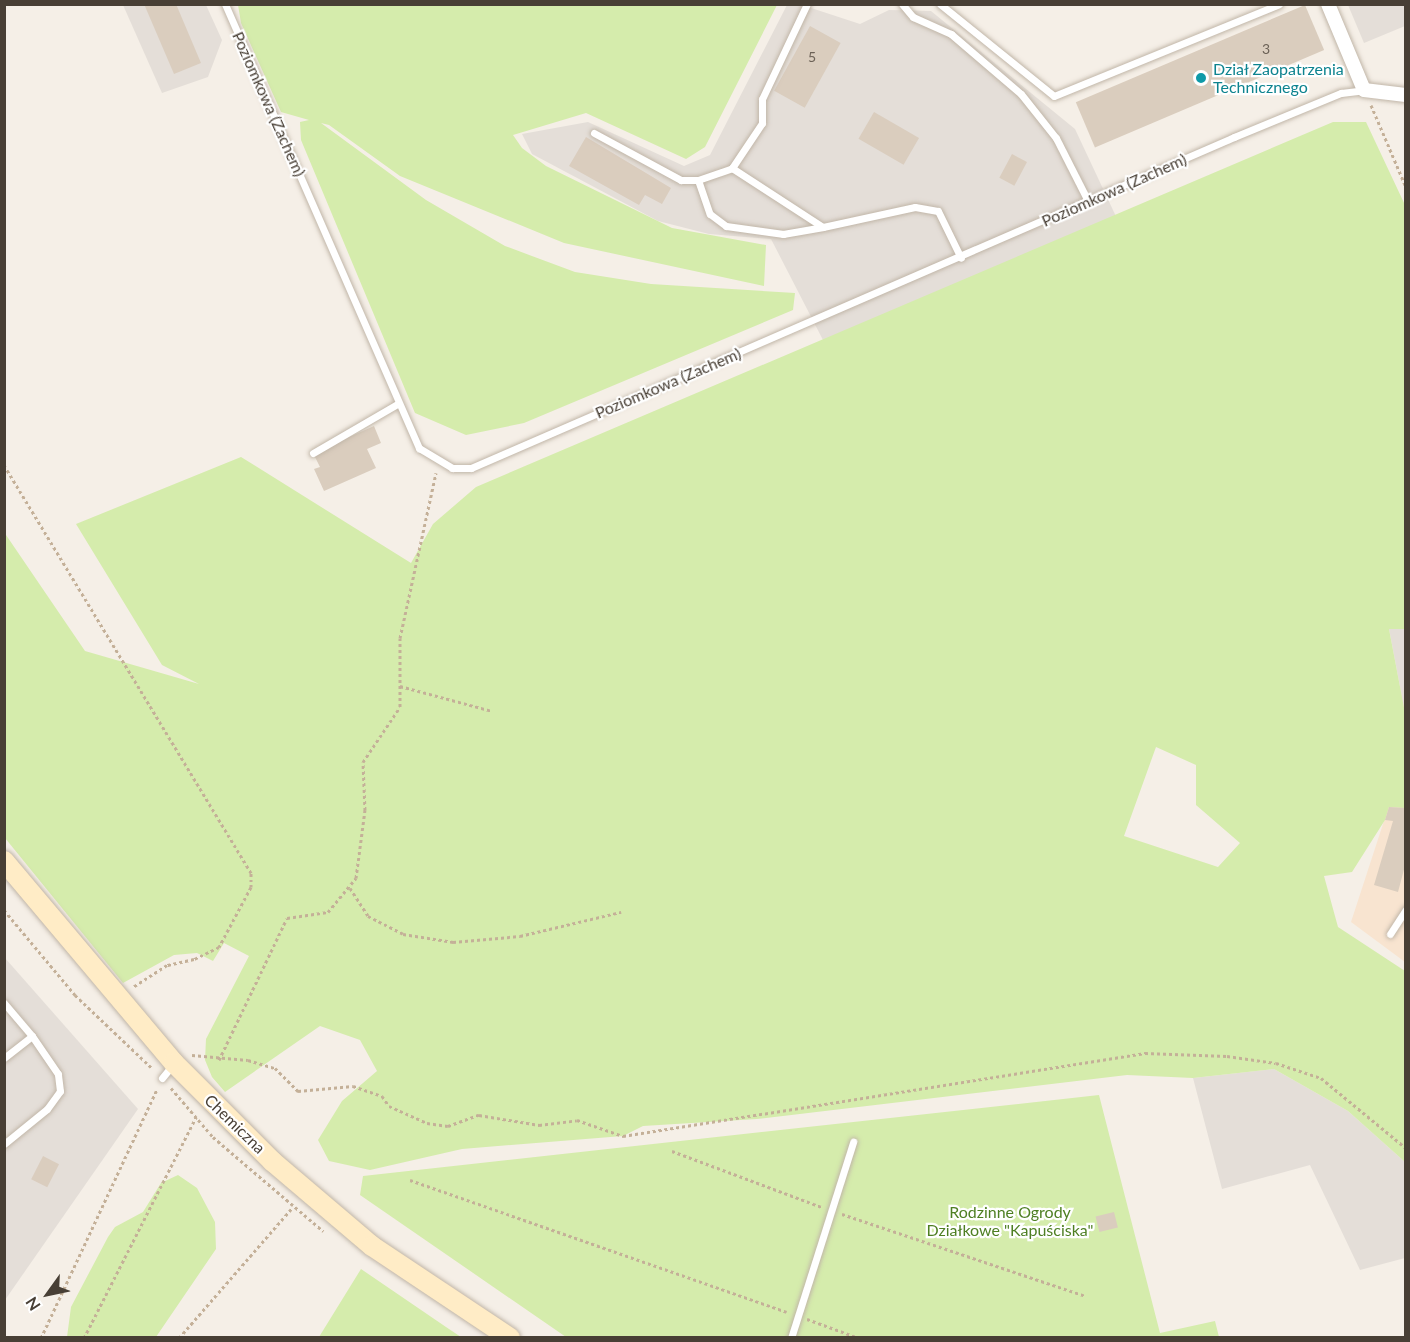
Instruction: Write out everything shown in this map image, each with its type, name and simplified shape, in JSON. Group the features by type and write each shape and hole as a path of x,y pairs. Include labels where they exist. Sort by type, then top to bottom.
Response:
{"street":[{"path":"1328,4 1364,90 1406,95"},
{"name":"Chemiczna","path":"4,861 119,998 168,1071 372,1246 510,1338"}],"lane":[{"name":"Poziomkowa (Zachem)","path":"225,4 419,448 436,462 452,468 471,468 1341,93 1364,90"},
{"path":"594,133 681,180 698,180 732,168 762,123 762,99 807,4"},
{"path":"902,4 913,17 951,34 1021,94 1056,138 1088,201"},
{"path":"940,4 1054,96 1279,4"},
{"path":"732,168 823,227"},
{"path":"698,180 710,214 726,226 783,234 915,207 938,211 961,258"},
{"path":"313,453 399,403"},
{"path":"1390,933 1406,909"},
{"path":"4,1003 32,1035 58,1074 60,1091 47,1109 4,1144"},
{"path":"4,1058 32,1035"},
{"path":"792,1338 853,1142"}],"path":[{"path":"1364,90 1406,186"},
{"path":"219,1060 287,918 328,912 356,878 365,810 363,762 400,707 400,638 436,483 436,462"},
{"path":"4,465 251,873 251,887 219,947 149,974 119,998"},
{"path":"400,686 492,711"},
{"path":"350,888 368,916 403,934 453,942 520,936 621,912"},
{"path":"4,910 75,994 168,1071"},
{"path":"41,1338 168,1071 195,1054 219,1060 248,1060 274,1068 298,1091 353,1086 382,1096 389,1106 427,1123 448,1126 479,1115 538,1125 577,1120 623,1136 1145,1053 1227,1056 1276,1064 1321,1078 1406,1148"},
{"path":"84,1338 196,1117"},
{"path":"672,1151 832,1211 1085,1296"},
{"path":"410,1180 859,1338"},
{"path":"179,1338 308,1193"}],"shaded area":[{"path":"123,5 206,5 222,40 208,77 162,93"},
{"path":"787,5 802,5 860,24 889,10 931,11 1075,129 1120,225 823,340 771,239 709,234 658,221 532,154 522,134 588,122 684,166 710,155"},
{"path":"1348,5 1405,5 1405,26 1364,43"},
{"path":"1405,613 1405,962 1351,922 1397,781 1402,614"},
{"path":"1389,629 1405,629 1405,713"},
{"path":"5,958 138,1109 5,1300"},
{"path":"1274,1069 1348,1111 1405,1162 1405,1258 1360,1270 1310,1165 1222,1189 1193,1078"}],"green space":[{"path":"238,5 777,5 705,147 686,159 586,113 513,135 522,148 546,166 672,228 766,245 764,286 564,243 400,176 329,125 321,123 426,200 505,246 575,272 651,284 795,293 793,310 524,423 466,435 415,413 301,140 300,122 309,120 281,112 241,23"},
{"path":"1333,122 1366,122 1405,205 1406,629 1389,629 1405,713 1405,808 1389,807 1385,820 1352,872 1324,876 1338,927 1405,971 1405,1162 1348,1111 1274,1069 1193,1078 1127,1075 757,1119 643,1126 623,1136 462,1149 370,1170 329,1161 318,1140 342,1101 377,1071 360,1040 320,1026 225,1092 212,1077 205,1060 206,1039 249,956 224,943 213,961 197,953 174,955 123,983 5,838 4,532 85,651 199,684 162,665 76,524 241,457 411,563 433,524 476,487","holes":["1156,747 1196,765 1196,805 1240,843 1218,867 1124,836"]},
{"name":"Rodzinne Ogrody Działkowe \"Kapuściska\"","path":"1099,1095 1160,1333 1215,1321 1219,1337 566,1337 360,1195 363,1176"},
{"path":"178,1175 197,1188 215,1222 216,1249 156,1337 67,1337 71,1307 108,1237 115,1227 143,1212 161,1183"},
{"path":"361,1269 446,1327 461,1337 319,1337"}],"building":[{"path":"144,4 176,4 201,63 174,74"},
{"name":"Dział Zaopatrzenia Technicznego","path":"1305,5 1324,50 1095,147 1076,102"},
{"path":"810,26 841,43 805,108 774,91"},
{"path":"874,112 919,138 904,165 858,139"},
{"path":"586,137 671,188 662,204 645,195 639,205 569,166"},
{"path":"1012,154 1027,162 1014,186 999,178"},
{"path":"374,426 381,443 367,449 376,468 324,491 314,469 320,467 313,453"},
{"path":"1389,807 1406,808 1406,862 1398,892 1374,885 1393,821 1385,820"},
{"path":"43,1156 59,1164 47,1187 31,1179"},
{"path":"1114,1212 1118,1228 1099,1232 1096,1217"}],"place":[{"name":"Dział Zaopatrzenia Technicznego","path":"1201,78"}]}
